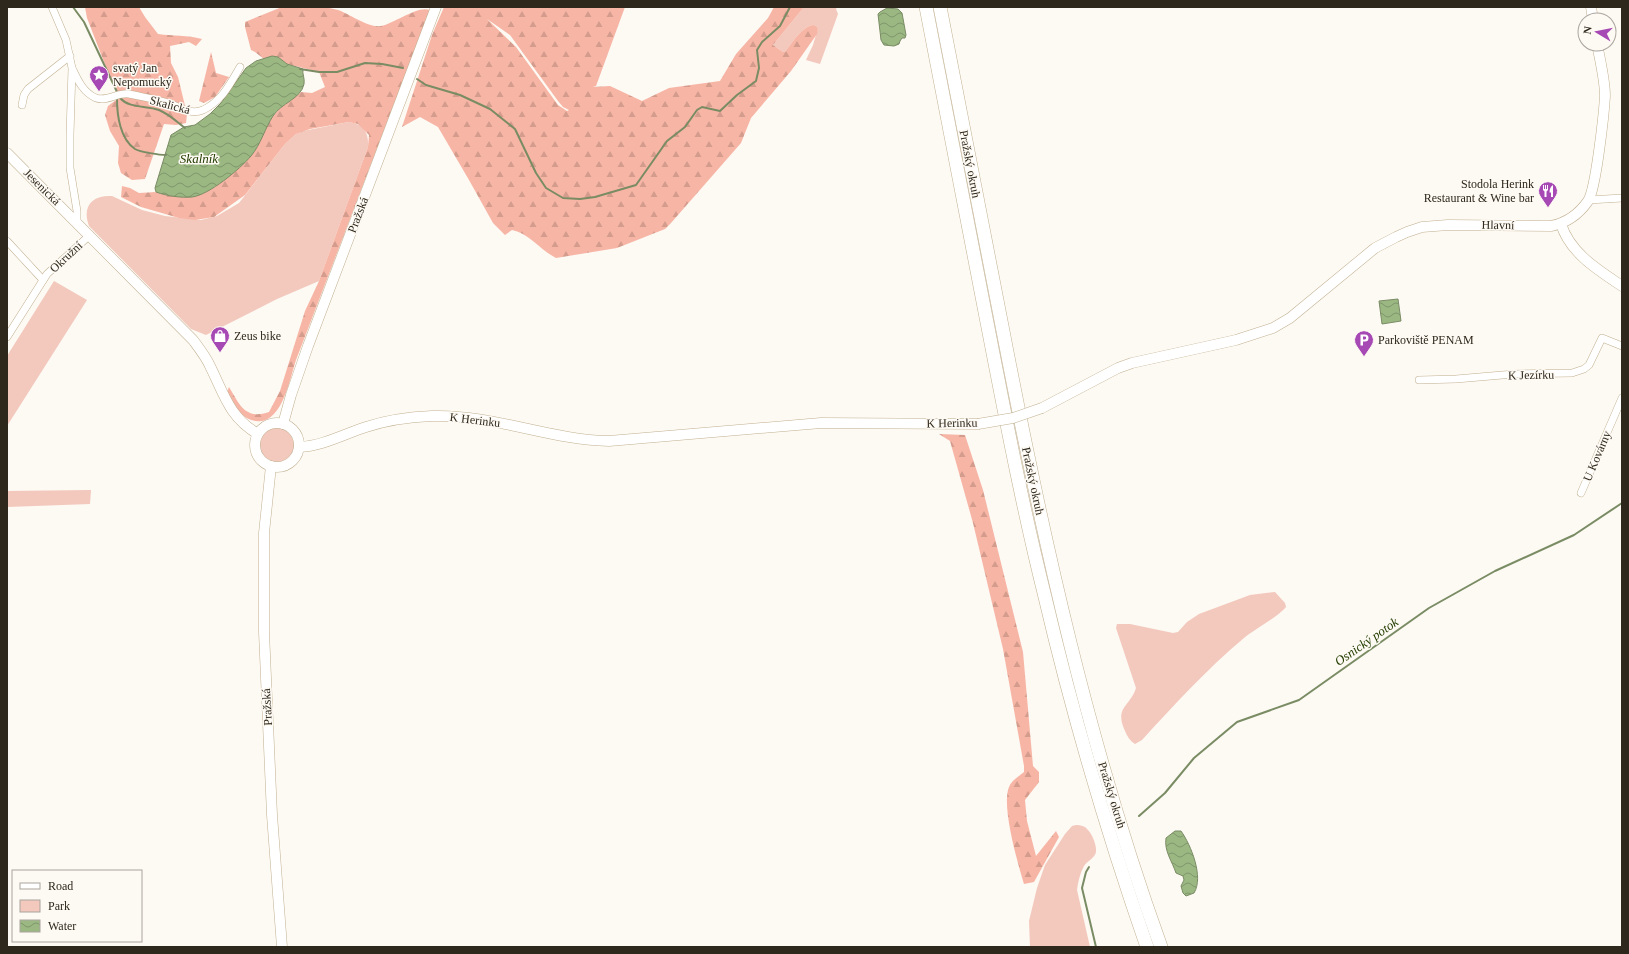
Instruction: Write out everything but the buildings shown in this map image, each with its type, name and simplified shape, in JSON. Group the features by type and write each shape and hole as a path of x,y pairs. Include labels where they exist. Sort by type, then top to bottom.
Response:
{"highway":[{"name":"Pražský okruh","path":"926,7 1019,483 1057,647 1092,776 1147,947"},
{"name":"Pražský okruh","path":"940,7 1033,481 1057,591 1103,765 1129,852 1162,947"}],"street":[{"name":"Skalická","path":"52,7 66,40 72,68 70,101 70,163 77,211 77,222"},
{"name":"Pražská","path":"283,424 290,395 436,7"},
{"path":"1598,52 1605,94 1596,175 1589,200 1578,212 1561,224 1572,247 1601,272 1622,286"},
{"path":"22,105 24,95 28,89 70,56"},
{"name":"Skalická","path":"72,68 79,83 96,98 102,99 126,93 171,104 179,109 194,112 202,110 220,99 240,67"},
{"name":"Jesenická","path":"7,153 193,340 208,361 230,409 245,425 258,434"},
{"path":"1589,200 1622,198"},
{"name":"Hlavní","path":"1272,328 1290,318 1375,248 1408,232 1422,227 1448,225 1539,226 1561,224"},
{"name":"Okružní","path":"7,337 43,280 90,235"},
{"name":"Okružní","path":"7,241 43,280"},
{"name":"K Herinku","path":"299,447 322,443 365,427 393,420 447,416 518,426 588,439 612,441 821,423 978,424 1013,418 1042,408 1118,368 1132,363 1236,340 1272,328"},
{"name":"K Jezírku","path":"1419,380 1456,379 1514,374 1572,373 1584,369 1589,365 1602,338 1622,346"},
{"name":"U Kovárny","path":"1582,493 1622,398"},
{"path":"270,424 283,424 296,432 299,440 297,455 290,463 282,467 271,466 262,461 257,455 255,444 258,434 263,428 270,424"},
{"name":"Pražská","path":"271,466 264,533 264,632 272,815 282,947"}],"green space":[{"path":"85,7 139,7 158,34 202,39 196,46 189,42 170,46 171,63 178,77 187,114 186,123 176,125 164,124 145,179 132,180 121,173 118,163 119,146 110,131 105,115 108,106 120,97 111,80 87,18"},
{"path":"282,7 331,8 370,25 376,26 387,24 419,10 430,10 296,360 284,399 272,416 265,420 256,421 251,420 238,411 227,392 229,387 240,405 249,412 261,414 269,412 280,391 305,311 319,281 368,147 369,135 358,124 349,122 310,129 296,134 285,144 245,195 214,217 195,220 179,218 141,207 121,197 122,186 139,193 156,192 173,196 193,197 215,187 279,109 301,92 312,93 325,87 319,72 287,64 278,57 272,56 264,59 251,50 245,22"},
{"path":"444,7 625,7 596,86 593,87 610,86 642,101 669,88 720,81 736,54 768,18 774,7 804,7 773,45 783,52 785,52 805,28 814,25 818,28 817,34 791,71 751,118 741,143 665,229 617,248 556,258 529,238 518,232 512,230 505,235 493,223 438,127 420,117 402,127 432,35","holes":["487,19 510,35 558,101 563,107 569,110 567,111 558,105 516,47"]},
{"path":"804,7 837,7 836,9 838,14 820,64 806,60 813,45 818,28 814,25 805,28 785,52 773,45"},
{"path":"211,52 216,73 229,77 215,97 204,103 199,101"},
{"path":"349,122 362,127 368,137 368,147 319,281 277,299 206,335 191,329 89,226 87,213 90,204 94,200 105,196 112,196 142,210 165,216 201,220 217,216 239,203 285,144 296,134 303,131"},
{"path":"54,281 87,300 7,426 7,356"},
{"path":"274,428 280,428 284,429 291,435 294,445 293,452 287,459 280,462 274,462 270,461 263,455 260,448 260,442 261,438 267,431"},
{"path":"939,434 965,435 983,490 1023,652 1033,766 1039,772 1039,782 1025,800 1027,821 1036,856 1056,831 1059,837 1034,882 1024,884 1011,835 1007,807 1009,787 1013,781 1024,772 1024,766 1003,649 973,523 950,441"},
{"path":"91,490 90,504 7,507 7,491"},
{"path":"1275,592 1285,603 1286,607 1283,611 1244,638 1217,662 1142,740 1135,744 1128,737 1121,717 1124,708 1136,688 1116,628 1117,624 1130,624 1173,633 1178,632 1187,622 1199,614 1250,595"},
{"path":"1072,826 1084,826 1091,833 1096,846 1094,856 1085,864 1079,878 1077,890 1090,947 1030,947 1029,921 1037,888 1045,865 1065,834"}],"water":[{"path":"887,8 898,9 902,13 906,35 905,38 902,38 899,44 894,46 884,45 881,40 878,14"},
{"name":"Skalník","path":"272,56 278,57 287,64 303,69 304,84 299,94 273,116 258,146 251,156 240,168 207,192 192,197 179,197 156,192 155,188 171,135 184,127 195,125 210,114 221,103 246,68 256,61"},
{"path":"1398,299 1401,321 1382,324 1379,301"},
{"path":"1175,831 1181,831 1189,844 1197,870 1197,886 1194,893 1186,896 1183,893 1181,886 1184,880 1183,876 1176,873 1166,847 1166,838"}],"waterway":[{"path":"73,7 84,22 118,94"},
{"path":"417,79 426,85 460,95 490,109 515,129 536,173 546,188 563,198 580,199 595,197 636,185 667,141 685,127 697,110 702,107 720,111 737,95 756,81 759,68 757,50 762,42 780,26 790,7"},
{"path":"300,69 319,72 337,72 365,63 382,64 403,68"},
{"path":"120,98 128,104 159,110 170,116 185,128"},
{"path":"117,99 120,126 130,145 141,151 166,155"},
{"name":"Osnický potok","path":"1139,816 1165,793 1194,758 1237,722 1299,700 1429,608 1495,571 1574,535 1622,503"},
{"name":"Osnický potok","path":"1089,867 1086,872 1082,888 1096,947"}],"place":[{"name":"svatý Jan Nepomucký","path":"99,92"},
{"name":"Stodola Herink Restaurant & Wine bar","path":"1548,208"},
{"name":"Zeus bike","path":"220,353"},
{"name":"Parkoviště PENAM","path":"1364,357"}]}
